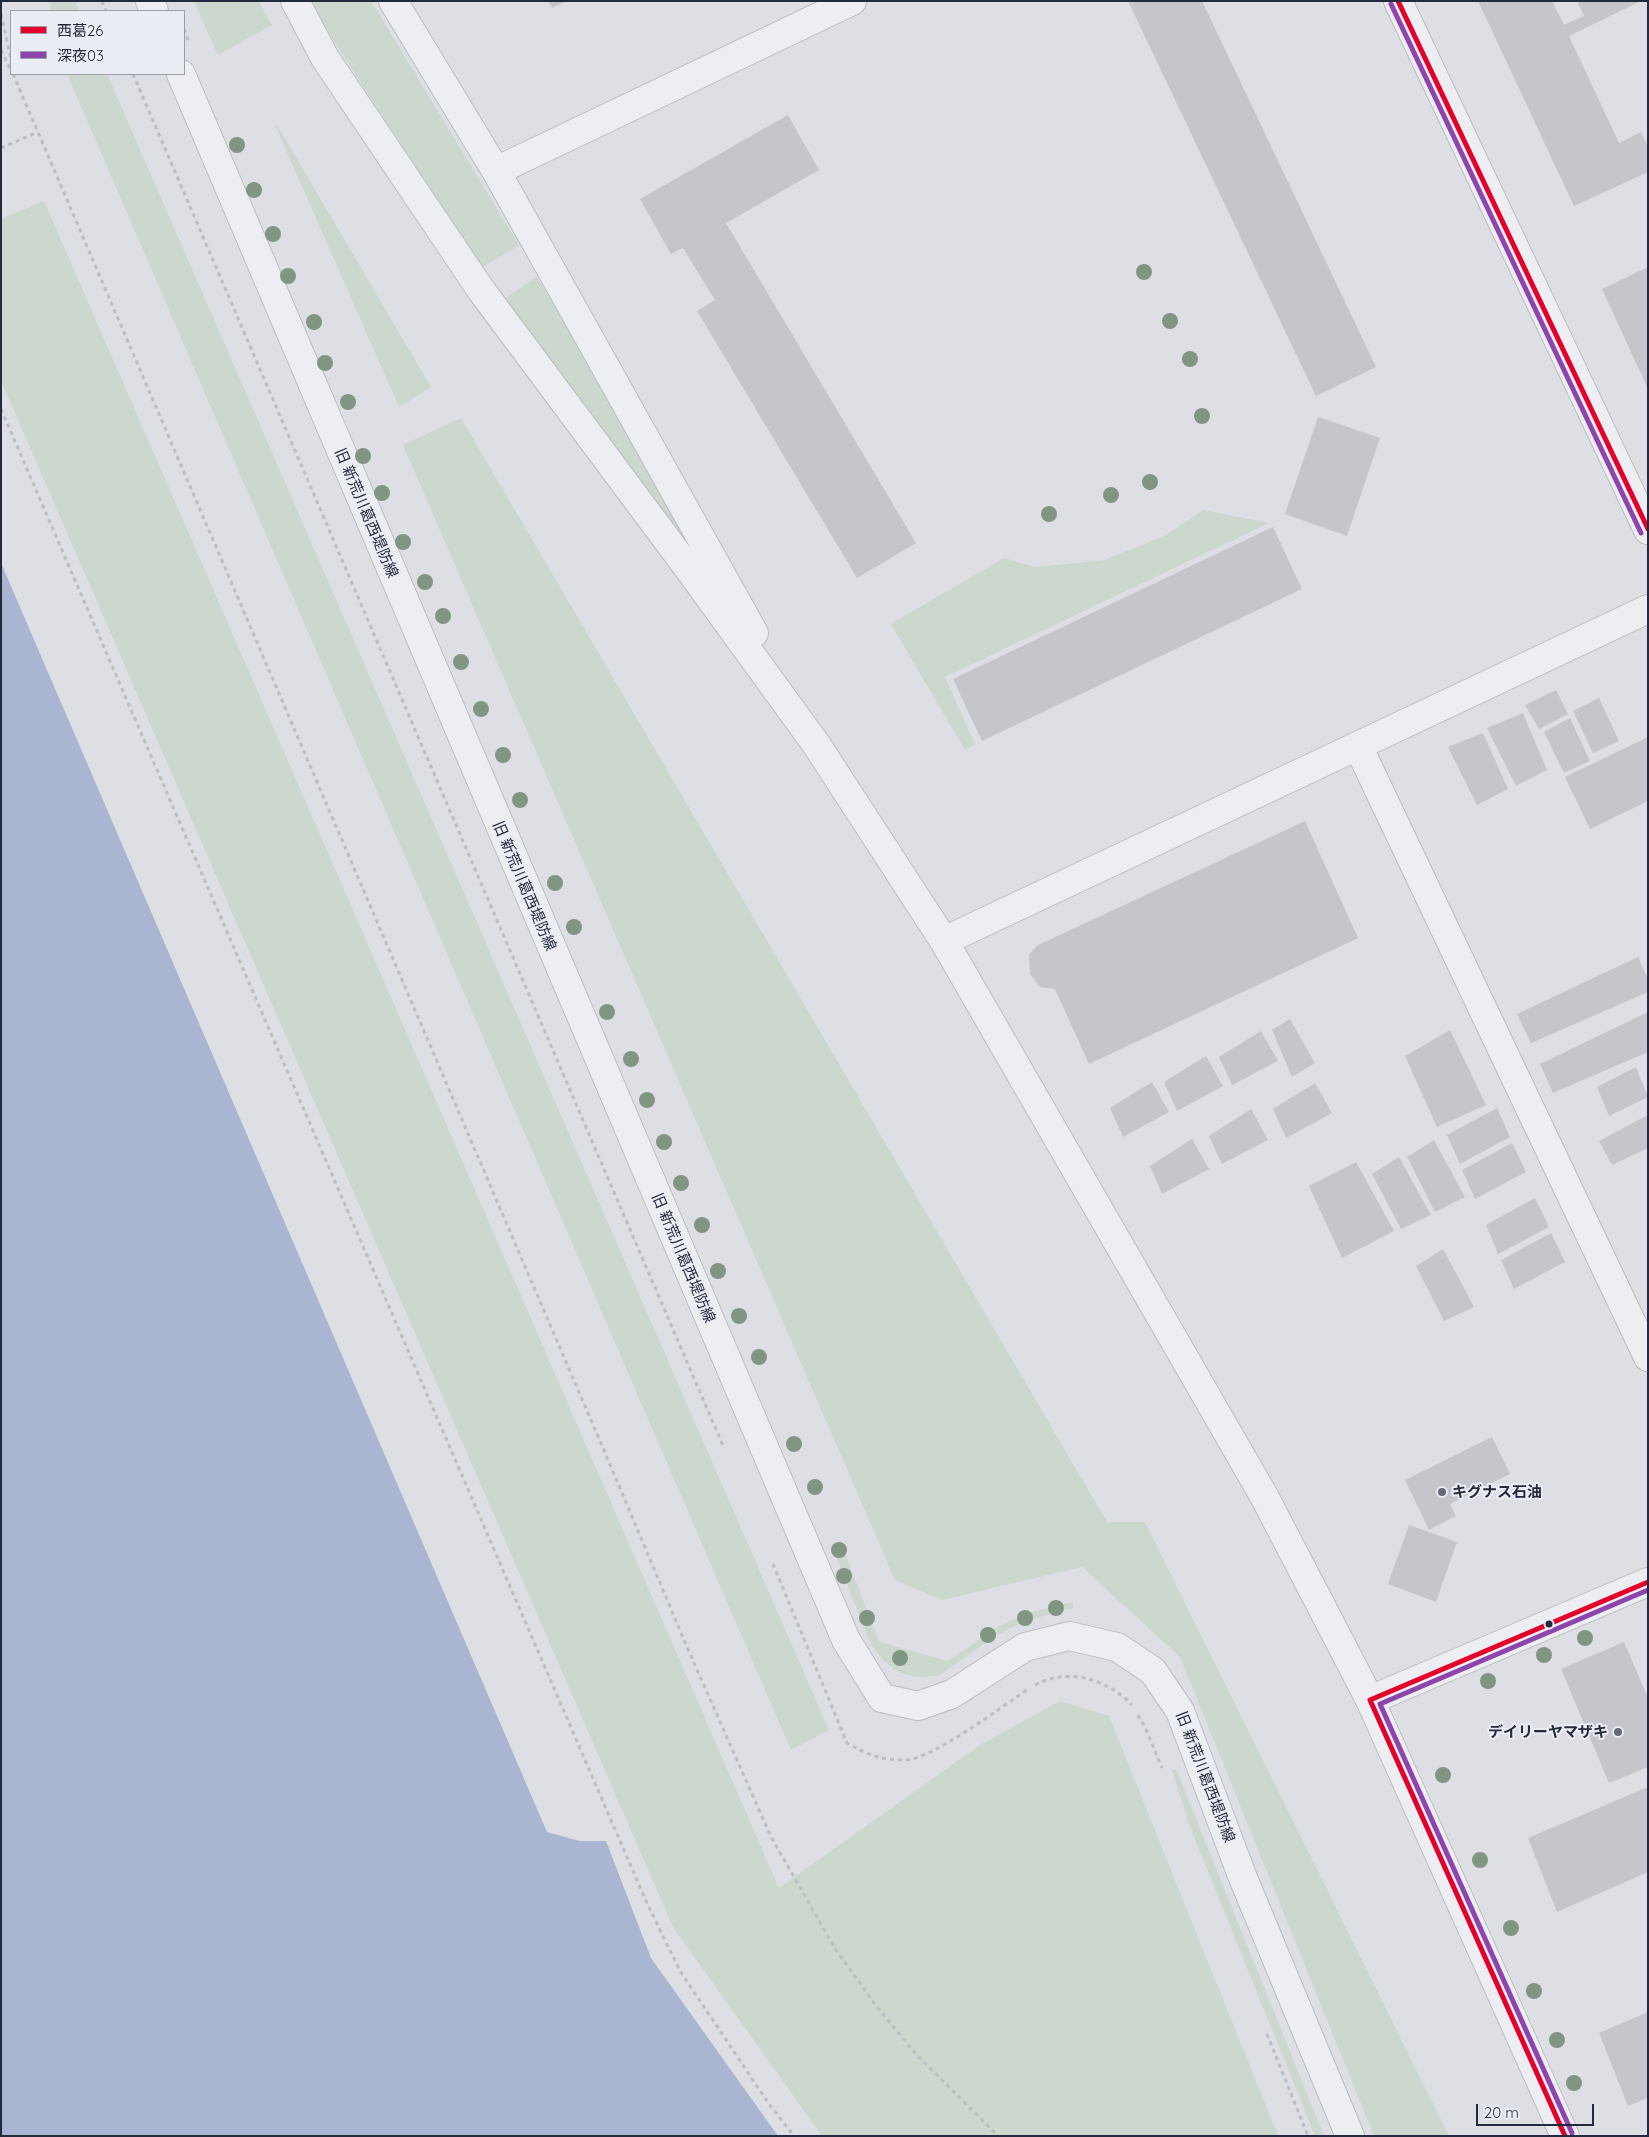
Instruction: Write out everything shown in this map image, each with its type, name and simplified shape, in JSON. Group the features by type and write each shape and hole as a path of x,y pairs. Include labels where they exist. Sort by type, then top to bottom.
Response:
{"street":[{"path":"295,1 325,58 481,290 816,744 944,942 1264,1496 1370,1700 1565,2136"},
{"path":"393,1 496,171 816,744"},
{"path":"496,171 852,1"},
{"path":"1398,1 1648,530"},
{"name":"旧 新荒川葛西堤防線","path":"180,75 846,1640 882,1698 918,1706 952,1694 1025,1646 1069,1636 1117,1646 1153,1671 1180,1711 1244,1878 1350,2136"},
{"path":"944,942 1648,609"},
{"path":"1358,746 1648,1357"},
{"path":"1370,1700 1648,1582"}],"path":[{"path":"1,14 10,54"},
{"path":"1,50 10,67"},
{"path":"14,75 687,1647 771,1837 836,1950 877,2007 915,2053 998,2136"},
{"path":"133,75 159,134"},
{"path":"1,148 38,132"},
{"path":"1,409 646,1901 680,1971 769,2104 794,2136"}],"shaded area":[{"path":"49,1 75,1 80,10 51,10"},
{"path":"194,1 258,1 272,25 218,55"},
{"path":"308,1 371,1 519,245 481,268"},
{"path":"67,75 107,75 829,1730 791,1750"},
{"path":"275,125 277,125 431,387 399,407"},
{"path":"44,201 779,1888 980,1745 1060,1701 1109,1716 1278,2136 822,2136 673,1927 1,381 1,219"},
{"path":"537,277 694,545 689,547 505,298"},
{"path":"461,418 1107,1522 1145,1522 1449,2136 1374,2136 1180,1657 1082,1567 942,1600 895,1580 403,445"},
{"path":"1203,510 1269,523 945,677 975,744 965,750 891,624 1004,558 1035,567 1105,560 1165,536"},
{"path":"842,1545 879,1642 948,1661 999,1626 1031,1612 1073,1602 1073,1608 1025,1621 995,1636 938,1676 917,1677 898,1672 883,1660 871,1644 833,1549"},
{"path":"1176,1769 1324,2136 1315,2136 1190,1827 1172,1771"}],"water":[{"path":"1,563 547,1832 580,1841 606,1841 651,1958 778,2136 1,2136"}],"building":[{"path":"548,1 567,1 552,8"},
{"path":"1128,1 1202,1 1376,367 1316,396"},
{"path":"1478,1 1552,1 1564,25 1584,16 1577,1 1641,1 1569,36 1619,143 1641,132 1648,146 1648,172 1574,206"},
{"path":"788,115 819,170 726,223 916,543 857,578 697,311 715,300 683,248 671,254 640,199"},
{"path":"1648,267 1648,389 1602,289"},
{"path":"1318,417 1380,438 1347,536 1285,514"},
{"path":"1273,527 1302,589 982,741 953,679"},
{"path":"1556,690 1568,714 1539,729 1525,705"},
{"path":"1599,698 1619,741 1593,753 1573,711"},
{"path":"1523,713 1547,770 1516,786 1487,728"},
{"path":"1570,718 1590,761 1564,773 1544,732"},
{"path":"1483,733 1508,789 1477,805 1448,747"},
{"path":"1648,737 1648,801 1590,829 1565,777"},
{"path":"1305,821 1358,938 1089,1064 1055,989 1040,987 1030,974 1029,954 1038,945"},
{"path":"1638,957 1648,979 1648,992 1531,1043 1517,1014"},
{"path":"1648,1012 1648,1052 1553,1093 1540,1064"},
{"path":"1290,1019 1315,1063 1292,1077 1272,1030"},
{"path":"1450,1030 1486,1105 1437,1127 1405,1056"},
{"path":"1261,1031 1278,1061 1232,1085 1219,1057"},
{"path":"1206,1056 1223,1086 1177,1111 1164,1082"},
{"path":"1636,1067 1648,1097 1609,1116 1597,1087"},
{"path":"1152,1082 1169,1112 1123,1137 1110,1108"},
{"path":"1315,1083 1332,1113 1286,1138 1273,1109"},
{"path":"1497,1108 1510,1137 1460,1164 1447,1135"},
{"path":"1251,1109 1268,1140 1222,1164 1209,1136"},
{"path":"1648,1115 1648,1148 1612,1165 1599,1141"},
{"path":"1192,1139 1209,1169 1162,1194 1150,1166"},
{"path":"1434,1140 1465,1197 1435,1212 1407,1157"},
{"path":"1512,1143 1526,1172 1475,1199 1462,1170"},
{"path":"1399,1157 1431,1215 1401,1229 1372,1174"},
{"path":"1356,1162 1394,1231 1342,1258 1309,1186"},
{"path":"1535,1198 1549,1227 1498,1254 1486,1225"},
{"path":"1551,1233 1565,1262 1514,1289 1501,1260"},
{"path":"1443,1249 1474,1307 1444,1321 1416,1266"},
{"name":"キグナス石油","path":"1492,1437 1510,1474 1450,1504 1456,1516 1429,1530 1405,1480"},
{"path":"1409,1525 1457,1542 1436,1602 1388,1584"},
{"name":"デイリーヤマザキ","path":"1624,1642 1648,1698 1648,1767 1609,1783 1561,1669"},
{"path":"1648,1787 1648,1872 1557,1912 1528,1838"},
{"path":"1648,2012 1648,2098 1628,2106 1599,2033"}],"transit line":[{"name":"西葛26","path":"1398,1 1648,529"},
{"name":"深夜03","path":"1391,4 1641,533"},
{"name":"西葛26","path":"1370,1700 1648,1582"},
{"name":"深夜03","path":"1572,2133 1380,1704 1648,1590"},
{"name":"西葛26","path":"1370,1700 1565,2136"}],"place":[{"name":"キグナス石油","path":"1442,1492"},
{"name":"デイリーヤマザキ","path":"1618,1732"}]}
